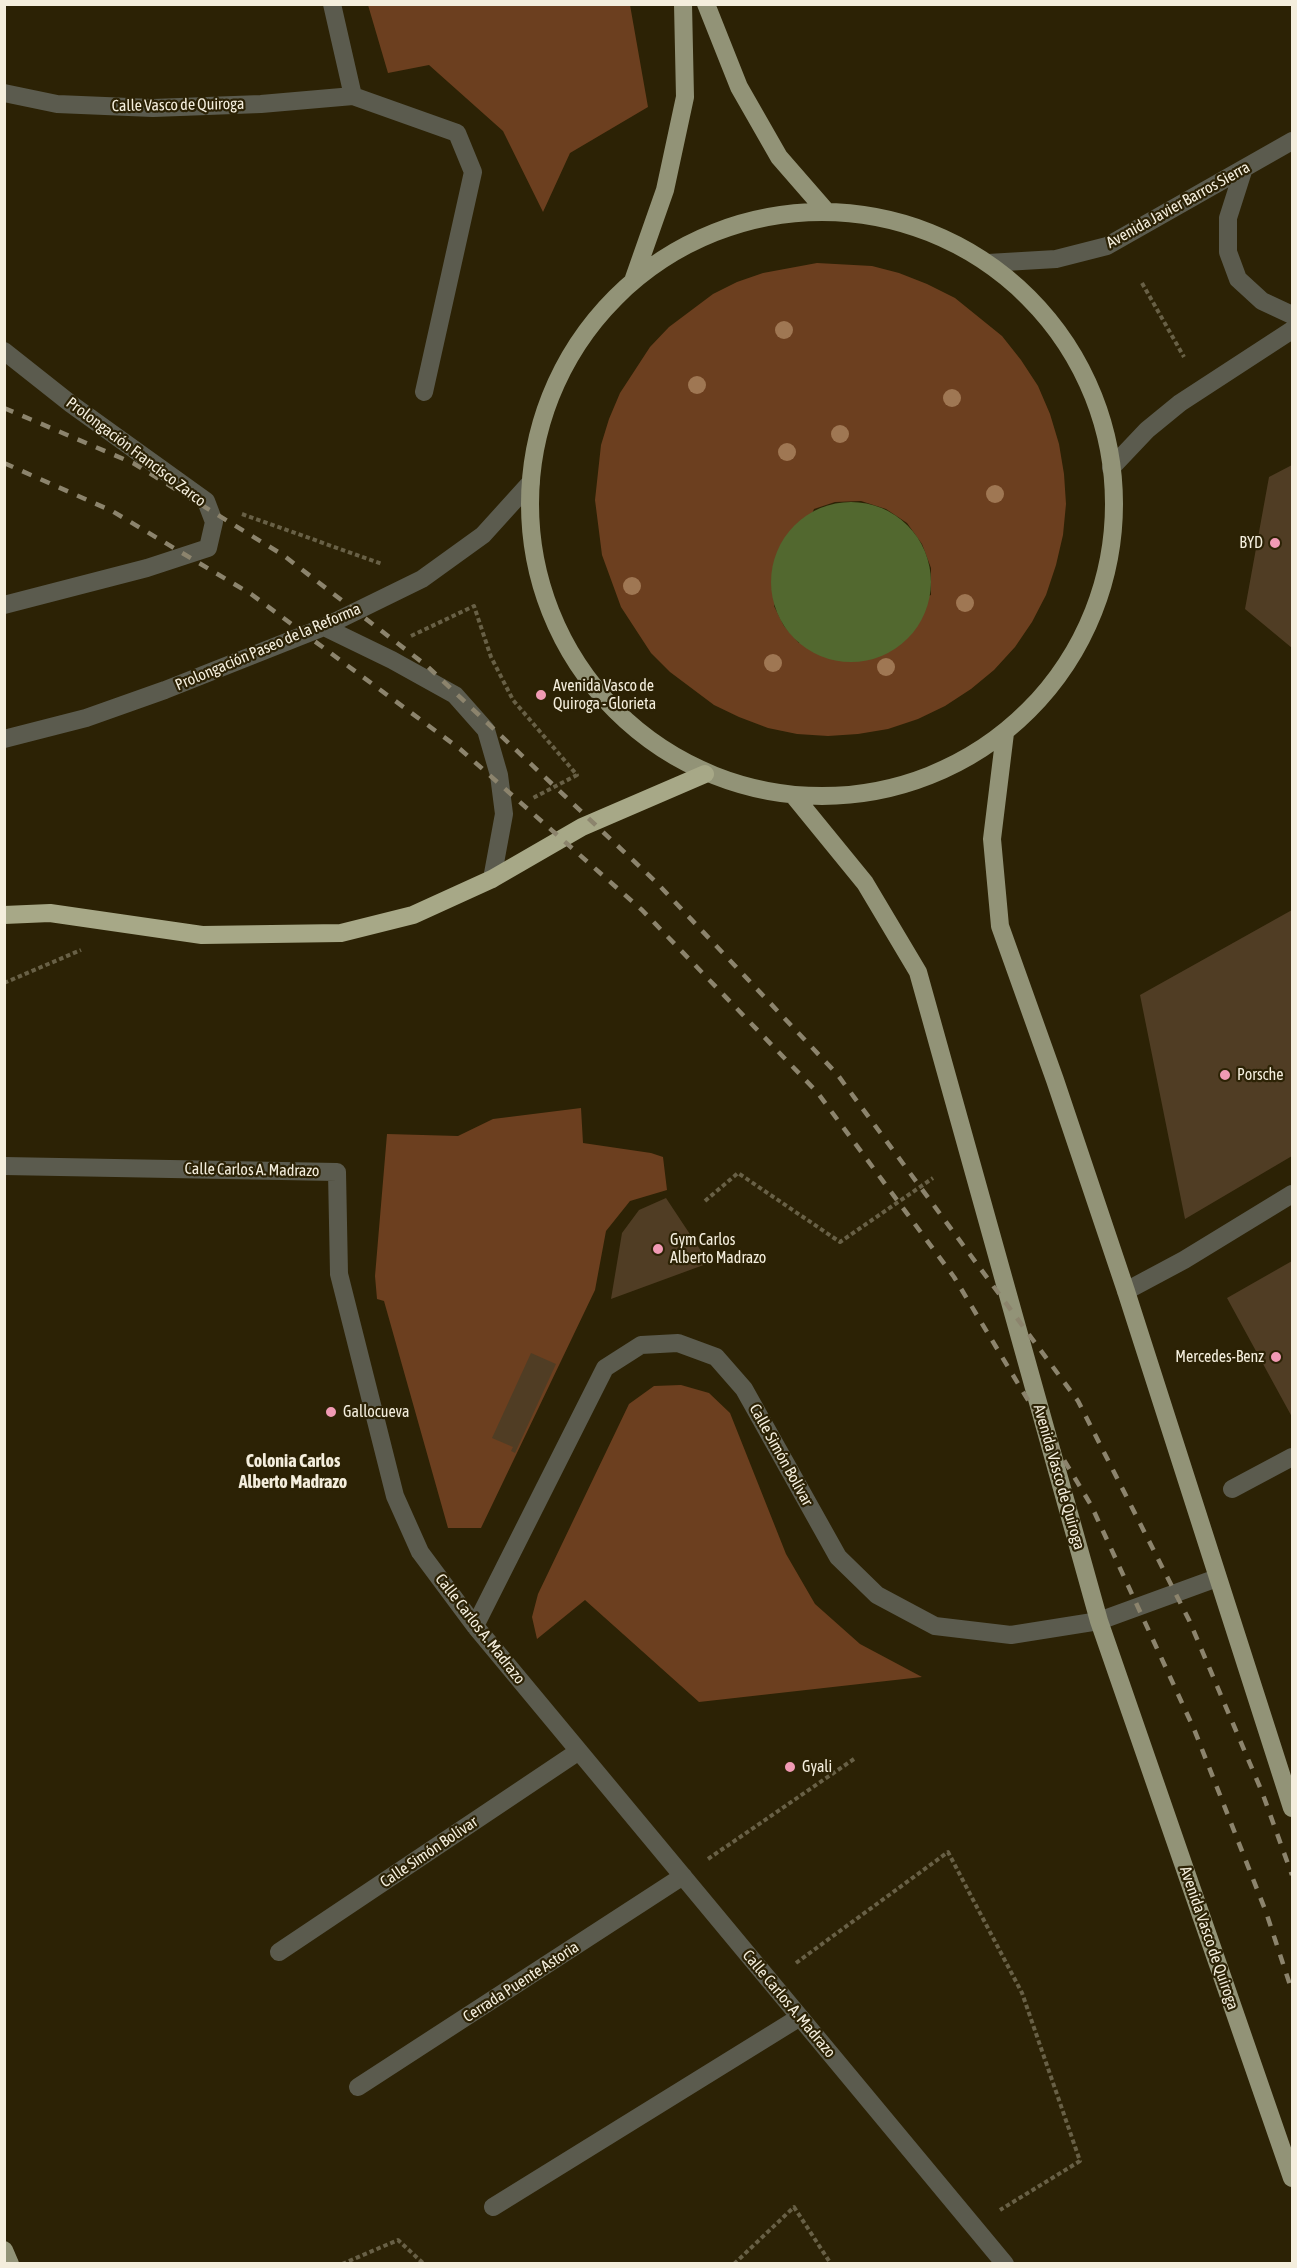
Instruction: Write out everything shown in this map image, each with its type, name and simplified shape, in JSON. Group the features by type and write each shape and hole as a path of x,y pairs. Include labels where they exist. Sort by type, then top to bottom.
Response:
{"highway":[{"path":"4,915 50,913 202,935 341,933 413,915 492,879 582,827 705,774"}],"main road":[{"path":"633,281 665,190 685,97 683,4"},
{"path":"706,4 739,87 779,157 826,211"},
{"path":"826,211 865,214 911,225 951,241 988,263 1041,311 1071,352 1089,389 1103,428 1111,468 1113,508 1111,542 1103,583 1092,615 1056,679 1005,733 957,764 905,786 850,796 794,796 748,788 705,774 673,757 630,725 592,685 572,656 546,602 532,538 531,482 536,444 547,407 562,371 593,322 633,281 661,260 723,228 757,218 826,211"},
{"path":"1005,733 992,839 1000,926 1126,1291 1293,1808"},
{"name":"Avenida Vasco de Quiroga","path":"794,796 865,883 918,972 1099,1621 1293,2178"},
{"path":"4,2250 10,2264"}],"street":[{"path":"332,4 353,96 457,133 473,172 424,392"},
{"name":"Calle Vasco de Quiroga","path":"4,93 57,104 153,108 261,104 353,96"},
{"name":"Avenida Javier Barros Sierra","path":"988,263 1056,258 1107,246 1293,141"},
{"path":"1243,171 1228,218 1228,252 1234,270 1238,279 1263,301 1293,315"},
{"path":"1111,468 1147,430 1180,403 1293,330"},
{"name":"Prolongación Francisco Zarco","path":"4,351 71,404 206,501 214,522 208,548 147,568 4,605"},
{"name":"Prolongación Paseo de la Reforma","path":"4,739 86,718 165,690 324,627 422,579 483,535 531,482"},
{"path":"324,627 392,660 455,695 486,730 499,775 504,814 492,879"},
{"name":"Calle Carlos A. Madrazo","path":"4,1166 337,1172 339,1274 394,1496 420,1552 475,1626 1005,2264"},
{"path":"1126,1291 1184,1260 1293,1194"},
{"name":"Calle Simón Bolívar","path":"475,1626 605,1368 641,1345 678,1343 716,1357 744,1389 838,1557 877,1594 935,1626 1011,1635 1099,1621 1217,1578"},
{"path":"1232,1489 1293,1458"},
{"name":"Calle Simón Bolívar","path":"279,1952 579,1751"},
{"name":"Cerrada Puente Astoria","path":"358,2087 683,1876"},
{"path":"493,2206 800,2017"}],"path":[{"path":"1142,283 1184,357"},
{"path":"206,501 388,566"},
{"path":"4,982 88,946"},
{"path":"705,1202 738,1173 840,1242 933,1178"},
{"path":"683,1876 854,1759"},
{"path":"770,1981 948,1852 1022,1993 1080,2161 974,2226"},
{"path":"734,2264 794,2206 831,2264"},
{"path":"342,2264 398,2240 424,2264"}],"shaded area":[{"path":"368,5 630,5 648,107 570,153 543,212 503,131 429,65 388,73"},
{"path":"817,263 872,266 899,273 955,298 1002,336 1021,360 1038,386 1059,444 1066,504 1063,535 1046,595 1032,622 1015,647 994,670 971,689 945,706 918,719 888,729 828,736 797,734 768,728 714,705 670,672 651,653 621,607 602,555 595,500 601,445 620,393 650,347 669,327 713,294 763,273","holes":["861,501 886,509 907,523 922,544 931,568 931,595 799,643 784,626 774,606 814,509 835,502"]},
{"path":"851,502 867,503 882,508 896,515 908,525 918,537 925,551 930,566 930,598 925,613 918,627 908,639 896,649 882,656 867,661 851,662 835,661 820,656 806,649 794,639 784,627 777,613 772,598 771,582 772,566 777,551 784,537 794,525 806,515 820,508 835,503"},
{"path":"581,1108 583,1143 651,1153 663,1157 667,1190 630,1201 606,1231 595,1290 481,1528 448,1528 384,1301 377,1299 375,1276 387,1134 458,1136 493,1119"},
{"path":"681,1385 709,1393 730,1413 786,1554 815,1604 860,1644 922,1677 699,1702 585,1600 537,1639 532,1617 538,1594 629,1404 654,1386"}],"building":[{"name":"BYD","path":"1292,465 1292,648 1245,609 1269,477"},
{"name":"Porsche","path":"1292,910 1292,1156 1185,1219 1140,995"},
{"path":"666,1198 709,1263 611,1299 622,1233 639,1210"},
{"name":"Mercedes-Benz","path":"1292,1261 1292,1417 1227,1298"},
{"path":"531,1353 556,1364 515,1453 511,1451 513,1447 492,1438"}],"railway":[{"path":"4,408 133,463 283,555 427,666 656,882 837,1074 1078,1401 1189,1620 1262,1792 1292,1875"},
{"path":"4,463 112,511 251,594 460,749 642,910 817,1092 954,1277 1091,1505 1194,1729 1266,1912 1292,1991"}],"place":[{"name":"BYD","path":"1275,543"},
{"name":"Avenida Vasco de Quiroga - Glorieta","path":"541,695"},
{"name":"Porsche","path":"1225,1075"},
{"name":"Gym Carlos Alberto Madrazo","path":"658,1249"},
{"name":"Mercedes-Benz","path":"1276,1357"},
{"name":"Gallocueva","path":"331,1412"},
{"name":"Gyali","path":"790,1767"}],"district":[{"name":"Colonia Carlos Alberto Madrazo","path":"293,1471"}]}
